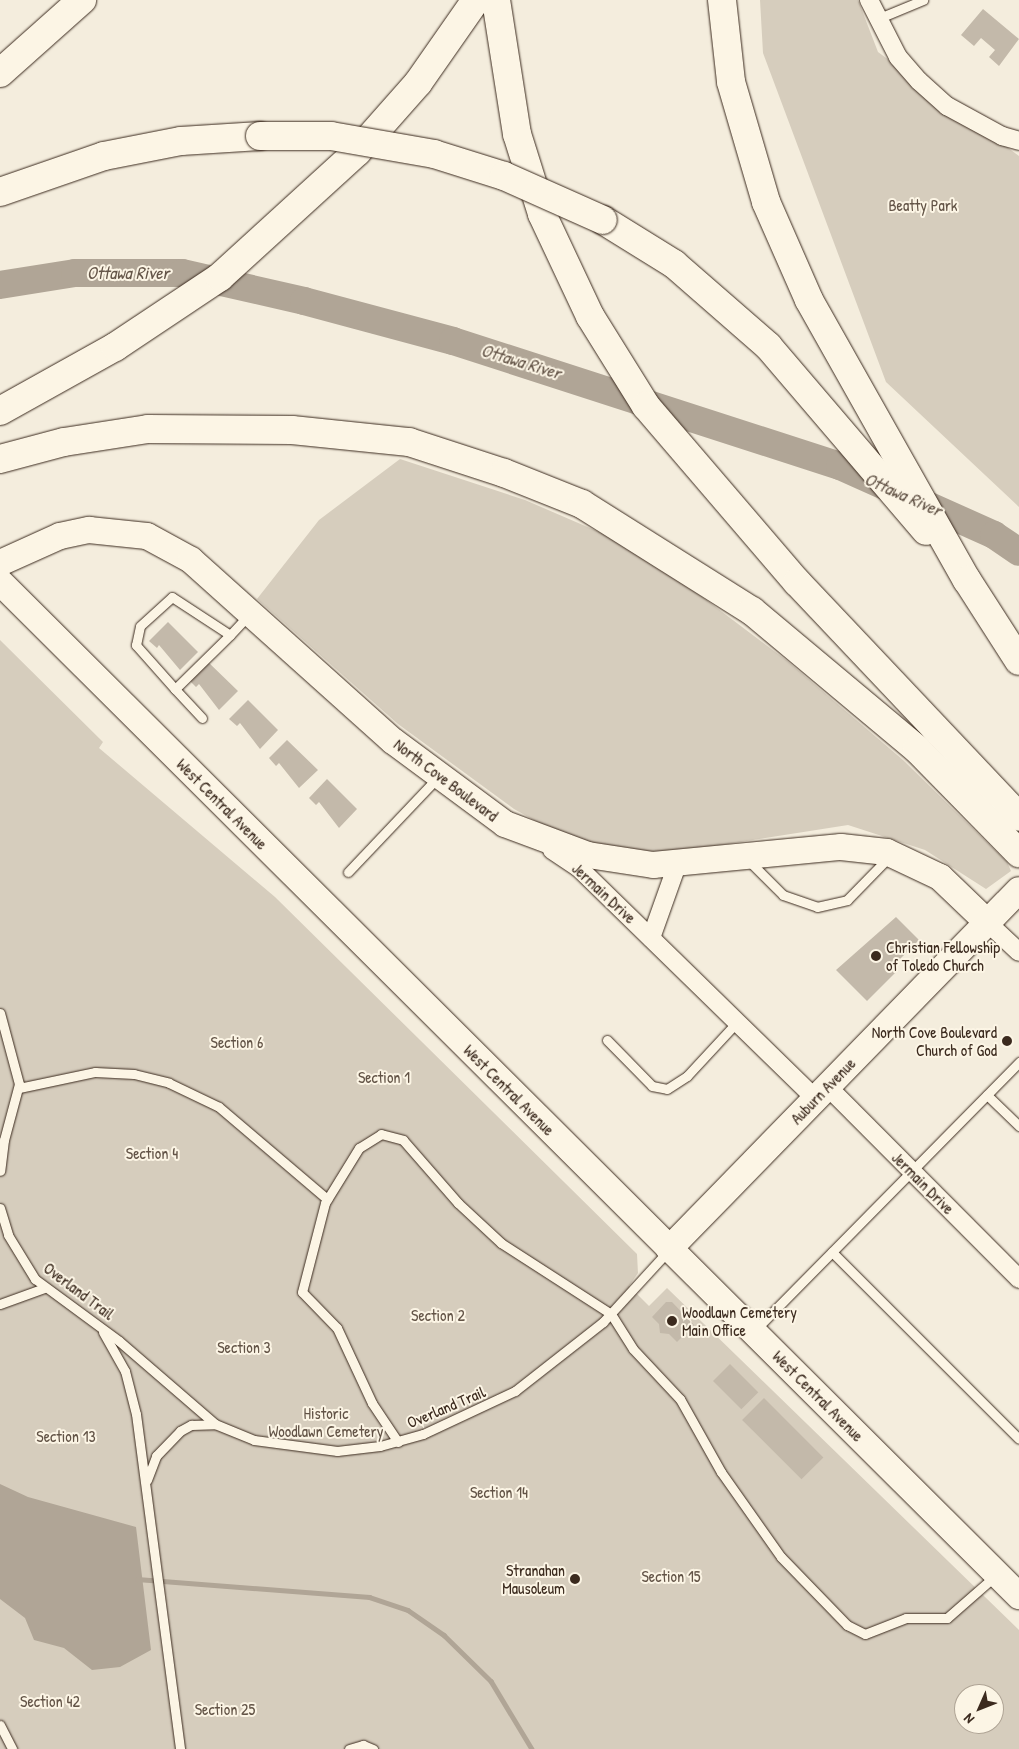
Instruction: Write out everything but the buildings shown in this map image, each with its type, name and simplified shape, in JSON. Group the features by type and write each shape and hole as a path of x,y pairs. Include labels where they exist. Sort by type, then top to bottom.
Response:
{"highway":[{"path":"0,56 68,0"},
{"path":"0,74 82,0"},
{"path":"0,410 114,347 220,277 357,152 418,83 476,0"},
{"path":"496,0 517,134 542,214 590,316 646,406 732,509 1019,817"},
{"path":"722,0 731,82 766,202 809,300 973,590 1019,661"},
{"path":"0,192 104,156 181,141 260,136 331,136 434,154 504,176 604,220 674,264 768,346 973,590"},
{"path":"0,459 64,442 148,429 292,430 409,442 504,473 582,504 752,611 917,749 1019,853"}],"street":[{"path":"870,0 877,19 898,57 947,106 1002,136 1019,141"},
{"name":"North Cove Boulevard","path":"0,563 60,536 89,530 133,532 180,552 252,612 393,741 438,777 505,824 529,835 624,863 677,865 841,847 892,854 940,877 1019,952"},
{"name":"West Central Avenue","path":"0,582 1019,1596"},
{"name":"Jermain Drive","path":"529,835 579,868 737,1022 911,1171 1019,1279"},
{"name":"Jermain Drive","path":"651,938 677,865"},
{"name":"Auburn Avenue","path":"669,1249 1013,897"}],"lane":[{"path":"877,19 923,0"},
{"path":"202,718 136,645 140,626 172,597 230,635"},
{"path":"175,689 252,612"},
{"path":"348,872 438,777"},
{"path":"745,857 783,896 817,907 847,900 892,854"},
{"path":"0,1014 16,1062 19,1088 0,1160 0,1171"},
{"path":"608,1040 652,1086 667,1089 687,1076 737,1022"},
{"path":"753,1332 1019,1062"},
{"path":"19,1088 95,1072 134,1074 169,1083 219,1107 327,1199"},
{"path":"987,1095 1019,1126"},
{"path":"398,1442 372,1403 337,1328 302,1292 327,1199 364,1142 380,1134 398,1136 458,1203 501,1243 610,1314 633,1349 680,1399 721,1472 775,1549 846,1625 866,1634 906,1618 947,1618 997,1574"},
{"name":"Overland Trail","path":"0,1214 20,1258 44,1288 92,1320 215,1424 254,1440 310,1448 361,1449 398,1442 448,1425 508,1395 559,1359 610,1314 669,1249"},
{"path":"832,1252 1019,1439"},
{"path":"0,1304 44,1288"},
{"path":"92,1320 106,1336 127,1378 136,1414 180,1749"},
{"path":"146,1490 151,1465 163,1446 191,1425 215,1424"},
{"path":"0,1725 12,1749"},
{"path":"350,1749 363,1745 373,1749"}],"green space":[{"name":"Beatty Park","path":"760,0 858,0 878,52 1019,156 1019,507 886,382 763,53"},
{"path":"400,459 525,500 606,535 701,596 786,660 903,760 1007,862 1011,871 986,889 925,850 848,825 658,855 568,839 514,809 398,724 257,599 319,520"},
{"name":"Historic Woodlawn Cemetery","path":"0,640 103,742 99,748 275,897 637,1254 638,1273 629,1286 649,1306 667,1288 1019,1630 1019,1749 0,1749"}],"shaded area":[{"path":"0,1484 28,1497 136,1527 151,1650 120,1667 92,1670 64,1648 34,1640 25,1618 0,1599"}],"waterway":[{"name":"Ottawa River","path":"0,285 75,273 182,273 304,301 453,341 840,466 994,535 1019,552"},
{"path":"137,1579 369,1597 408,1610 444,1635 491,1681 532,1749"}],"place":[{"name":"Christian Fellowship of Toledo Church","path":"876,956"},
{"name":"North Cove Boulevard Church of God","path":"1007,1041"},
{"name":"Woodlawn Cemetery Main Office","path":"672,1321"},
{"name":"Stranahan Mausoleum","path":"575,1579"}],"park label":[{"name":"Section 6","path":"237,1042"},
{"name":"Section 1","path":"384,1077"},
{"name":"Section 4","path":"152,1153"},
{"name":"Section 2","path":"438,1315"},
{"name":"Section 3","path":"244,1347"},
{"name":"Section 13","path":"66,1436"},
{"name":"Section 14","path":"499,1492"},
{"name":"Section 15","path":"671,1576"},
{"name":"Section 42","path":"50,1701"},
{"name":"Section 25","path":"225,1709"}]}
